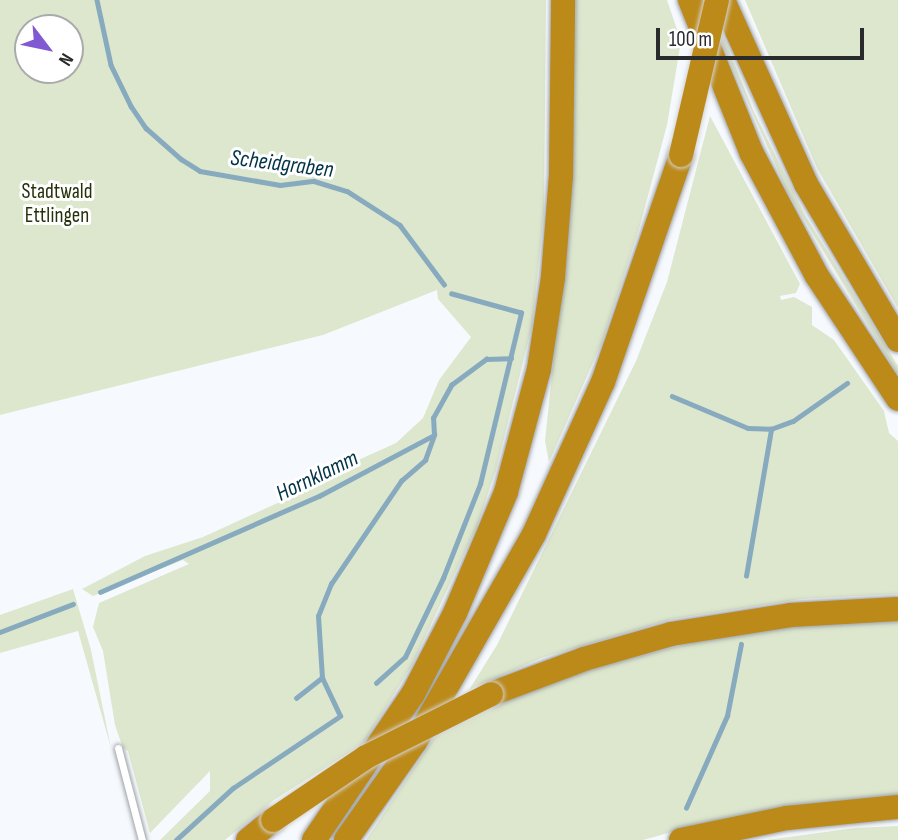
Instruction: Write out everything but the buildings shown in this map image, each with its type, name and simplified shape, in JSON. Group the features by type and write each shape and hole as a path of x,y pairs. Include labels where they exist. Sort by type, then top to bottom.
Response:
{"highway":[{"path":"314,840 413,694 472,576 510,481 539,369 553,277 561,176 563,0"},
{"path":"690,0 751,152 817,276 898,399"},
{"path":"346,840 415,742 534,534 617,347 681,155 717,0"},
{"path":"723,0 806,184 898,340"},
{"path":"248,840 366,757 491,694 584,659 671,635 791,615 898,608"},
{"path":"681,840 787,818 898,807"}],"lane":[{"path":"118,748 142,840"}],"green space":[{"name":"Stadtwald Ettlingen","path":"0,0 546,0 544,213 532,326 496,470 477,526 412,665 363,744 274,800 225,840 160,840 210,791 210,771 150,833 128,751 123,748 115,725 103,651 93,627 99,603 189,564 183,560 93,596 82,589 145,556 203,537 317,485 345,466 396,443 423,418 439,380 471,337 438,299 437,290 323,335 0,415"},
{"path":"576,0 667,0 681,41 667,125 639,229 602,342 549,462 545,441 572,183"},
{"path":"703,0 709,0 753,110 805,215 898,366 898,375 787,191"},
{"path":"745,0 898,0 898,308 817,168"},
{"path":"710,116 800,284 796,293 780,296 781,300 794,297 812,307 812,325 834,340 884,411 889,433 898,441 898,594 801,599 672,619 541,658 469,690 497,645 636,361 667,282"},
{"path":"73,589 91,650 111,748 78,631 0,653 0,615"},
{"path":"898,620 898,797 697,825 643,840 366,840 438,732 476,711 594,668 702,640 820,623"},
{"path":"898,826 898,840 767,840 855,828"}],"waterway":[{"name":"Scheidgraben","path":"97,0 111,65 131,106 146,128 181,159 200,171 280,185 314,181 347,191 400,225 444,284"},
{"path":"376,683 405,657 443,578 480,484 521,313 452,294"},
{"name":"Hornklamm","path":"100,592 319,496 434,435 433,418 451,385 486,359 511,358"},
{"name":"Scheidgraben","path":"672,396 748,428 771,429 793,421 847,383"},
{"path":"746,576 771,429"},
{"path":"296,698 322,678 318,616 331,584 401,481 425,460 434,435"},
{"name":"Hornklamm","path":"0,632 73,604"},
{"path":"686,808 727,716 741,644"},
{"path":"176,840 233,788 340,716 322,678"}]}
